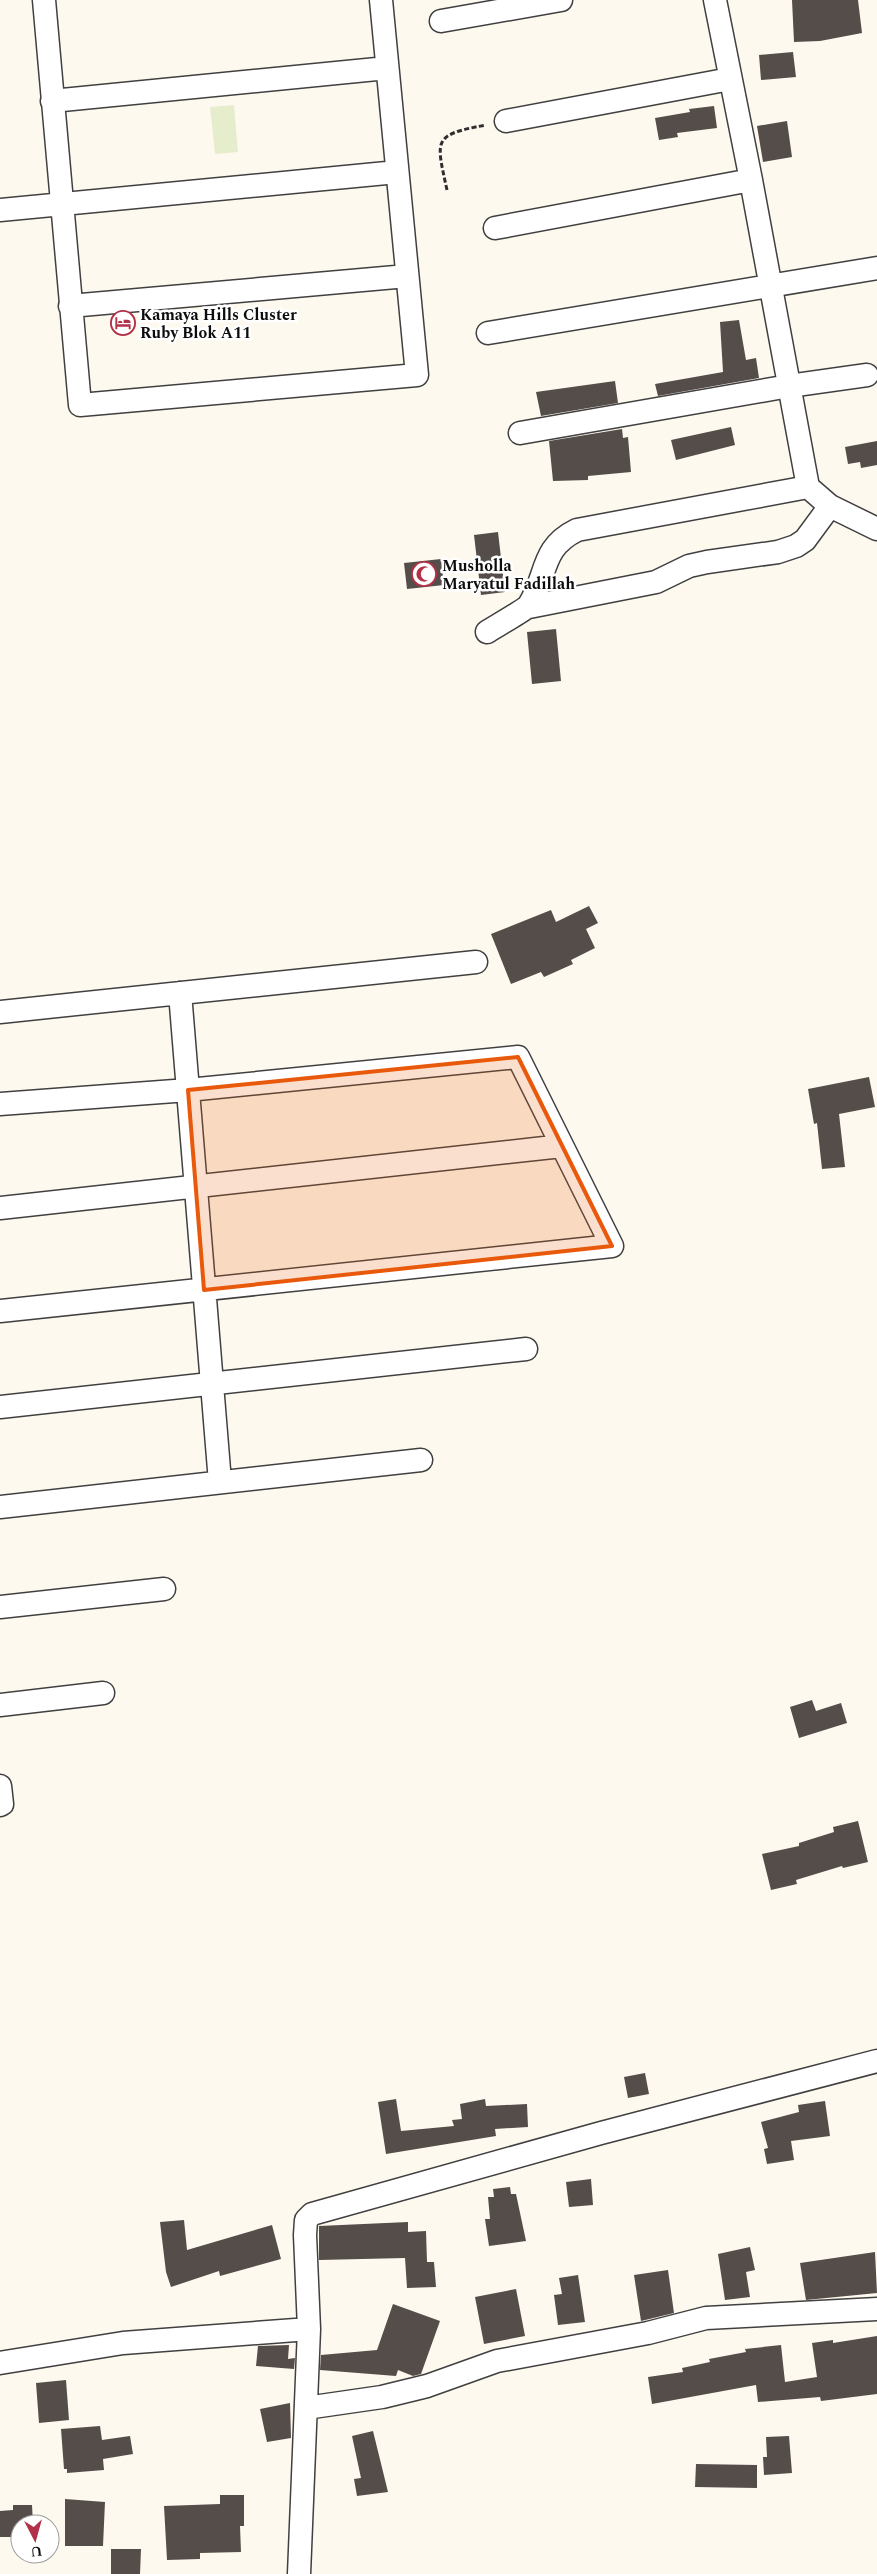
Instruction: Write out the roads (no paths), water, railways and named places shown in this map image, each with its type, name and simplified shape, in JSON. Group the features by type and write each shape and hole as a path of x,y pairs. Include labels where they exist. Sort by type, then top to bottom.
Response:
{"street":[{"path":"50,1 52,101 80,405 417,375 381,0"},
{"path":"441,21 561,0"},
{"path":"715,0 751,180 808,487 830,506 877,529"},
{"path":"52,101 387,68"},
{"path":"506,121 730,79"},
{"path":"0,210 397,172"},
{"path":"494,228 751,180"},
{"path":"488,333 877,268"},
{"path":"70,306 407,276"},
{"path":"520,433 790,386 867,375"},
{"path":"529,607 553,548 562,538 577,530 808,487"},
{"path":"487,632 529,607 656,582 689,566 787,549 805,540 830,506"},
{"path":"0,1012 476,962"},
{"path":"180,994 220,1482"},
{"path":"0,1104 188,1090 518,1057 612,1246 0,1311"},
{"path":"0,1208 562,1146"},
{"path":"0,1407 526,1349"},
{"path":"0,1507 421,1460"},
{"path":"0,1607 164,1589"},
{"path":"0,1704 103,1693"},
{"path":"0,1786 2,1804 0,1805"},
{"path":"299,2574 308,2328 305,2235 306,2220 312,2214 601,2134 877,2061"},
{"path":"306,2408 382,2397 427,2386 497,2361 648,2333 706,2318 877,2309"},
{"path":"0,2363 123,2343 308,2328"}],"place":[{"name":"Kamaya Hills Cluster Ruby Blok A11","path":"123,323"},
{"name":"Musholla Maryatul Fadillah","path":"424,574"}]}
